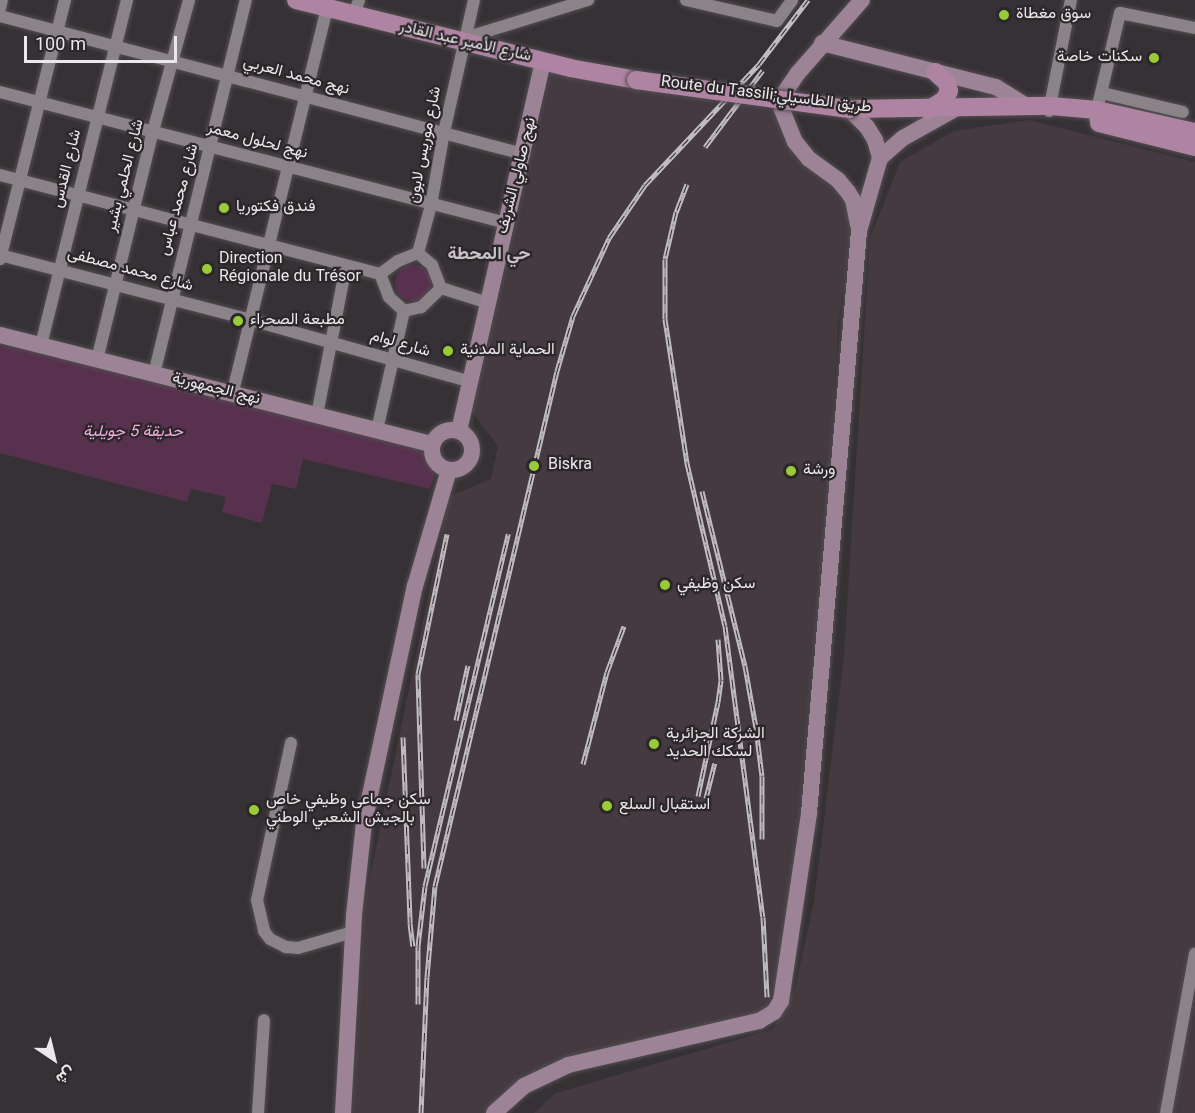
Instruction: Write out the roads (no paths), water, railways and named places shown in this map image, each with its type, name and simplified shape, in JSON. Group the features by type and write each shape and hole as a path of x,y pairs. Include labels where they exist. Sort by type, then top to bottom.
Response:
{"main road":[{"name":"شارع الأمير عبد القادر","path":"296,0 356,8 543,61 636,80"},
{"path":"928,110 944,100 949,91 947,83 935,72"},
{"name":"Route du Tassili;طريق الطاسيلي","path":"636,80 849,109 1098,108 1188,122"},
{"name":"Route du Tassili;طريق الطاسيلي","path":"1098,108 1195,147"}],"street":[{"path":"0,8 2,0"},
{"path":"0,257 65,0"},
{"name":"شارع القدس","path":"41,345 127,0"},
{"name":"شارع الحلمي بشير","path":"98,360 153,131 189,0"},
{"name":"شارع محمد عباس","path":"154,374 246,0"},
{"name":"شارع موريس لابون","path":"417,253 432,205 444,132 474,0"},
{"path":"464,40 588,0"},
{"path":"686,0 777,21 792,0"},
{"path":"859,231 853,200 838,180 809,159 795,142 782,110 785,92 822,43 862,0"},
{"path":"822,43 996,87 1041,108 1071,0"},
{"path":"232,394 329,4"},
{"path":"1098,108 1120,13 1124,11 1195,28"},
{"name":"نهج محمد العربي","path":"0,16 523,154"},
{"name":"نهج صاولي الشربف","path":"459,430 543,61"},
{"name":"نهج لحلول معمر","path":"0,92 506,223"},
{"path":"494,1113 524,1086 568,1065 759,1022 774,1012 781,1001 808,813 859,231 877,166 875,140 867,127 849,109"},
{"path":"838,180 852,181 877,166 903,138 955,109"},
{"path":"0,175 380,274 398,261 417,253 432,265 441,288"},
{"name":"شارع محمد مصطفى","path":"0,257 251,320"},
{"path":"317,415 346,266"},
{"path":"380,274 389,297 404,311"},
{"path":"441,288 488,303"},
{"path":"404,311 421,307 441,288"},
{"path":"377,430 404,311"},
{"name":"شارع لوام","path":"251,320 471,382"},
{"name":"نهج الجمهورية","path":"0,335 432,444"},
{"path":"453,429 459,430 472,445 471,458 462,467 449,470 433,458 432,444 440,433 453,429"},
{"path":"342,1113 353,932 364,823 415,586 449,470"},
{"path":"291,743 257,900 264,931 270,939 286,947 298,948 353,932"},
{"path":"1166,1113 1195,954"},
{"path":"258,1113 264,1020"}],"railway":[{"path":"421,1113 427,977 435,886 557,371 573,316 609,238 645,185 759,64 808,0"},
{"path":"705,147 763,70"},
{"path":"687,184 676,212 665,259 665,319 687,463 725,626 763,917 767,997"},
{"path":"702,491 745,666 756,728 762,776 762,839"},
{"path":"424,868 418,674 447,534"},
{"path":"418,1004 418,946 425,886 508,534"},
{"path":"583,764 607,672 624,626"},
{"path":"698,796 721,680 718,639"},
{"path":"456,720 468,665"},
{"path":"403,737 410,923 413,946"},
{"path":"706,798 715,763"}],"place":[{"name":"سوق مغطاة","path":"1004,15"},
{"name":"سكنات خاصة","path":"1154,58"},
{"name":"فندق فكتوريا","path":"224,208"},
{"name":"Direction Régionale du Trésor","path":"207,269"},
{"name":"مطبعة الصحراء","path":"238,321"},
{"name":"الحماية المدنية","path":"448,351"},
{"name":"Biskra","path":"534,466"},
{"name":"ورشة","path":"791,471"},
{"name":"سكن وظيفي","path":"665,585"},
{"name":"الشركة الجزائرية لسكك الحديد","path":"654,744"},
{"name":"استقبال السلع","path":"607,806"},
{"name":"سكن جماعي وظيفي خاص بالجيش الشعبي الوطني","path":"254,810"}],"district":[{"name":"حي المحطة","path":"489,255"}],"park label":[{"name":"حديقة 5 جويلية","path":"133,433"}]}
